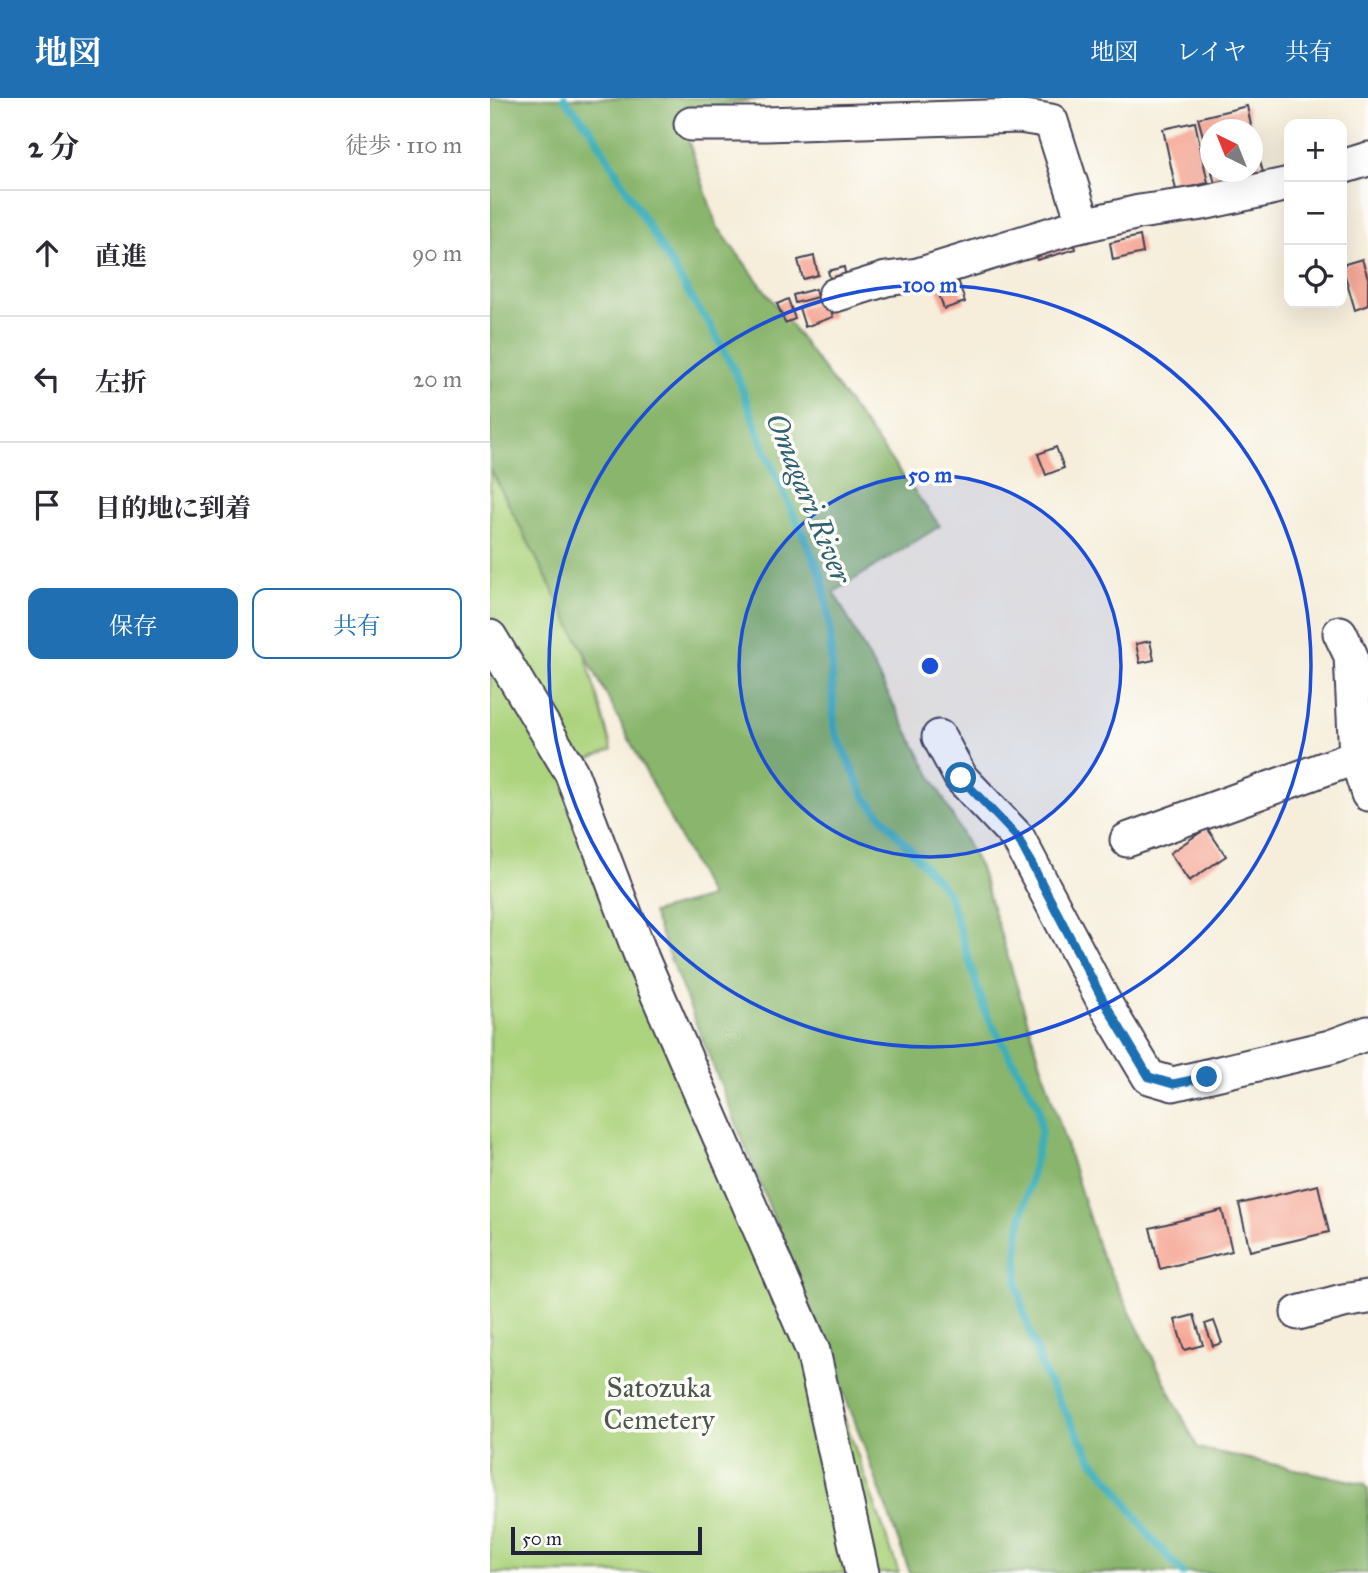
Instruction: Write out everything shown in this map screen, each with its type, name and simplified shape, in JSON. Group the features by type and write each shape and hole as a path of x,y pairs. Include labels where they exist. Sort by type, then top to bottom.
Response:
{"street":[{"path":"691,124 1019,116 1051,121 1084,225"},
{"path":"1347,165 1368,159"},
{"path":"835,295 886,279 918,275 1084,225 1284,185"},
{"path":"1340,633 1351,656 1368,794"},
{"path":"490,637 571,772 643,961 813,1351 862,1573"},
{"path":"939,737 961,778 1018,838 1103,1000 1149,1077 1173,1084 1330,1047 1368,1033"},
{"path":"1127,840 1362,755"},
{"path":"1298,1313 1368,1297"}],"green space":[{"path":"490,98 766,98 679,112 717,226 940,526 834,592 980,868 1099,1250 1198,1448 1365,1484 1368,1490 1368,1573 910,1573 854,1419 652,913 710,897 490,468"},
{"name":"Satozuka Cemetery","path":"490,453 572,607 612,750 570,766 825,1363 899,1573 490,1573"}],"building":[{"path":"1247,106 1250,119 1200,119 1200,125 1198,118"},
{"path":"1195,122 1200,145 1200,182 1208,183 1176,190 1163,129"},
{"path":"1140,236 1143,253 1113,260 1110,243"},
{"path":"1073,238 1076,249 1037,260 1034,250"},
{"path":"814,256 818,275 803,279 798,260"},
{"path":"1362,259 1368,278 1368,305 1355,310 1347,282 1347,264"},
{"path":"844,267 846,278 831,282 828,271"},
{"path":"957,276 965,302 944,309 935,283"},
{"path":"815,289 817,297 795,303 793,295"},
{"path":"788,299 795,319 785,323 777,304"},
{"path":"827,299 833,317 805,327 799,308"},
{"path":"1056,447 1064,468 1046,475 1038,454"},
{"path":"1150,641 1154,660 1140,663 1136,644"},
{"path":"1207,828 1226,856 1189,881 1170,853"},
{"path":"1318,1185 1329,1232 1250,1251 1239,1204"},
{"path":"1222,1210 1232,1251 1160,1269 1150,1228"},
{"path":"1194,1315 1203,1345 1184,1350 1175,1320"},
{"path":"1214,1321 1222,1343 1213,1346 1205,1324"}],"waterway":[{"name":"Omagari River","path":"564,98 591,130 709,323 736,373 766,453 822,577 830,627 834,729 865,797 948,893 986,1014 1038,1105 1041,1132 1019,1231 1017,1282 1024,1314 1044,1374 1093,1461 1111,1481 1151,1538 1183,1573"}],"route":[{"path":"961,778 1018,838 1103,1000 1149,1077 1173,1084 1207,1077"}]}
